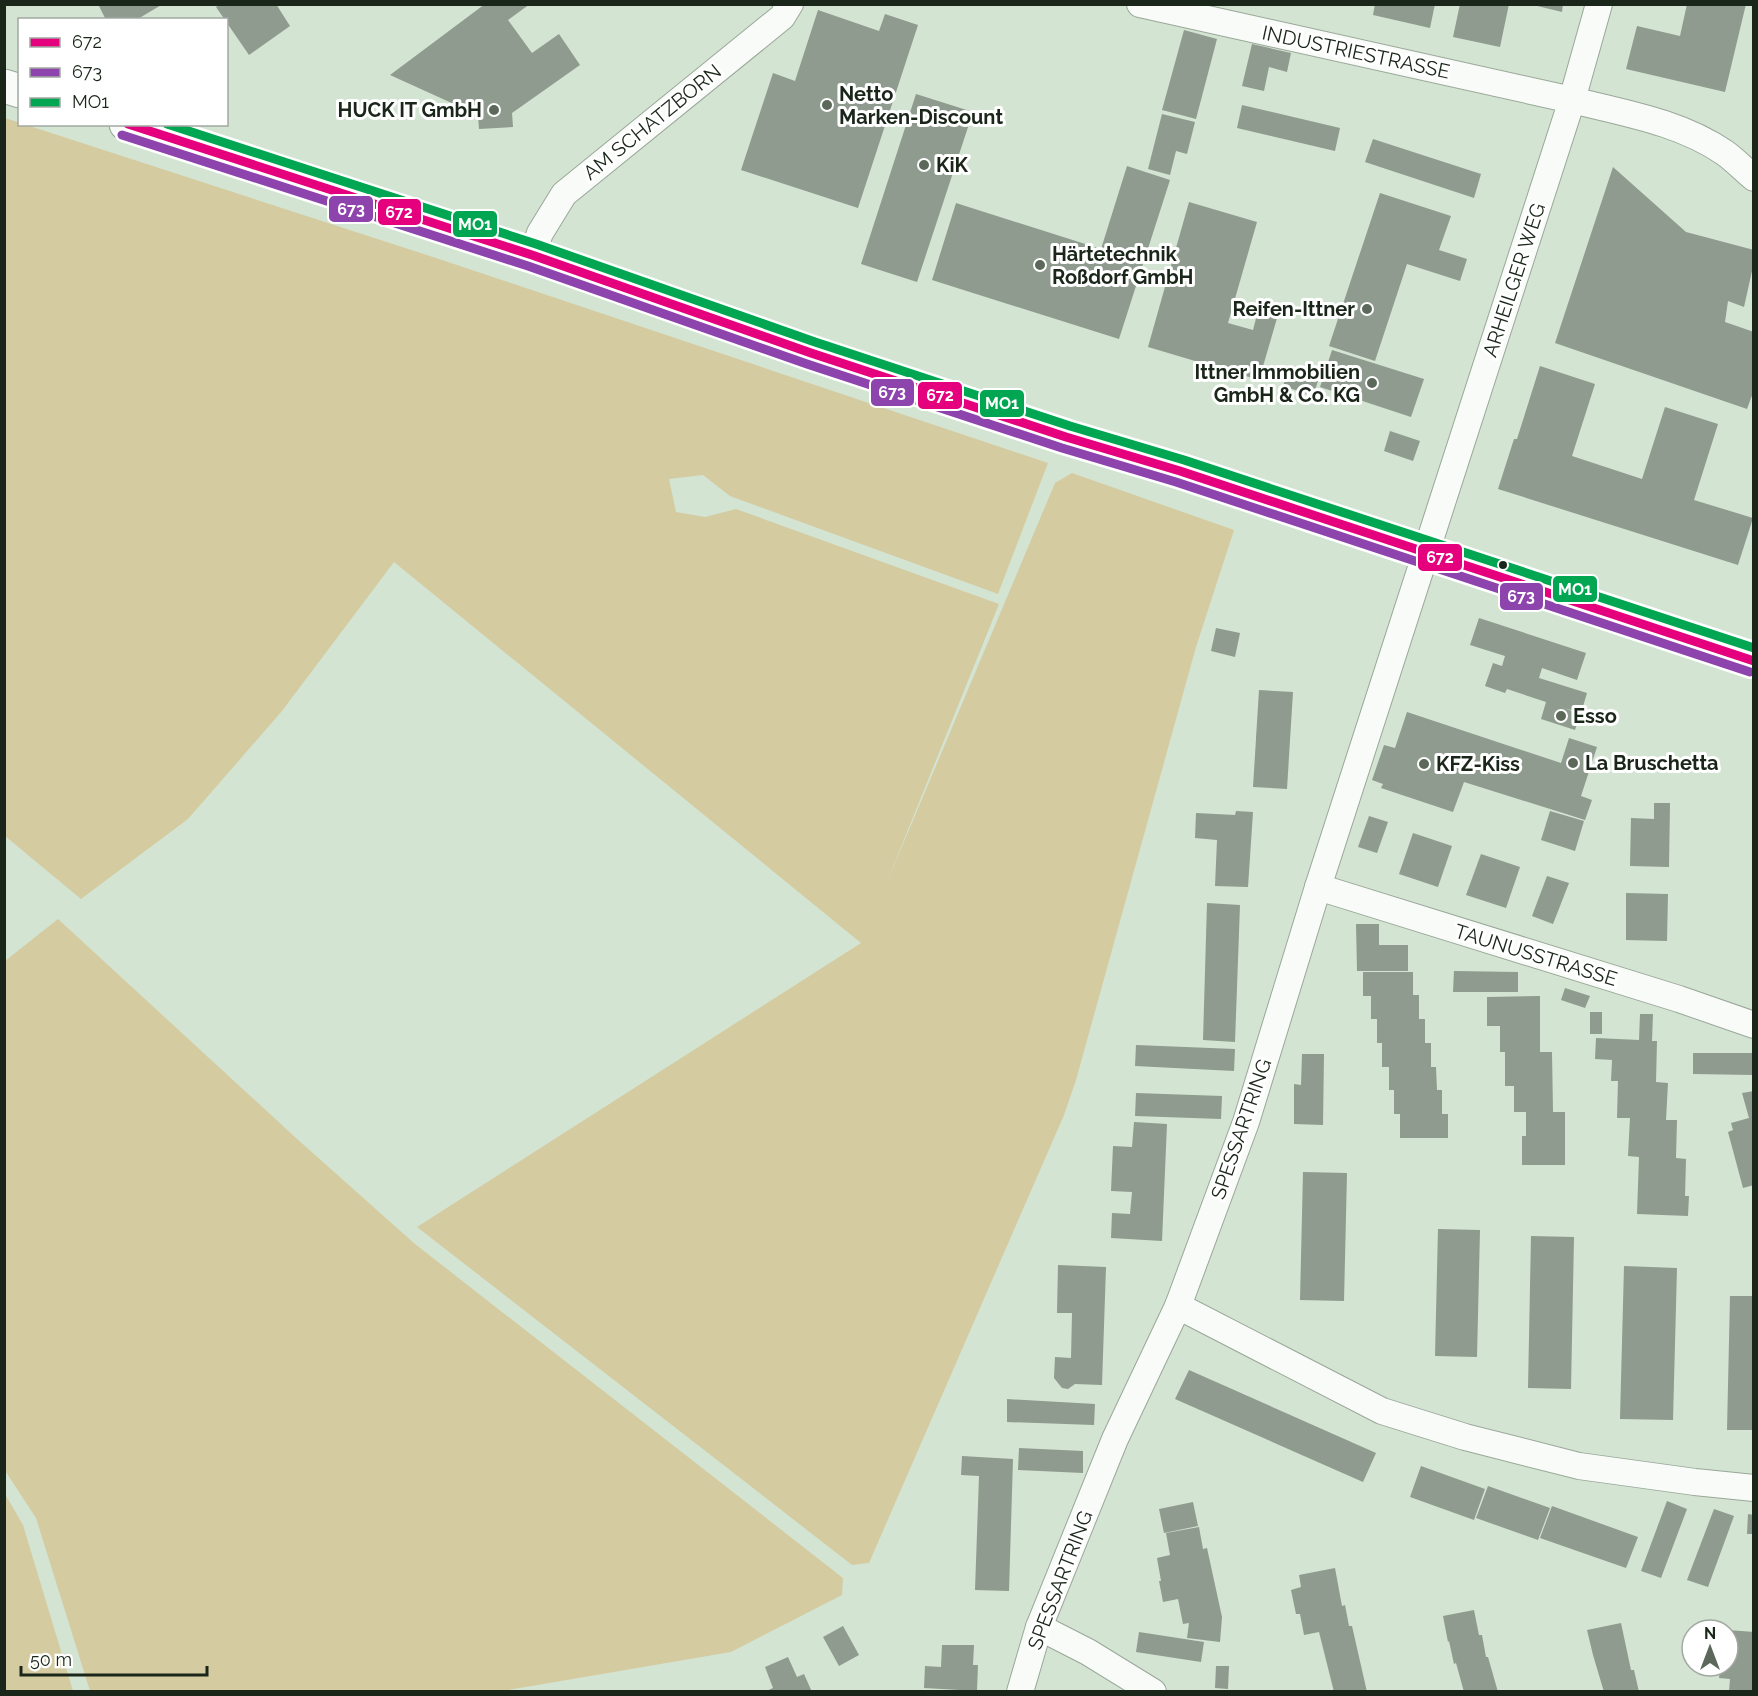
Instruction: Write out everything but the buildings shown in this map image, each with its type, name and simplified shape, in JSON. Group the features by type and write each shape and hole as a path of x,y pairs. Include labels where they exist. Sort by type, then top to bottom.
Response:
{"main road":[{"path":"132,126 532,255 811,353 1180,471 1754,661"}],"street":[{"name":"AM SCHATZBORN","path":"532,255 540,233 564,194 782,17 790,4"},
{"name":"INDUSTRIESTRASSE","path":"1140,4 1572,100 1683,129 1726,153 1754,178"},
{"name":"ARHEILGER WEG","path":"1426,554 1572,100 1599,4"},
{"name":"SPESSARTRING","path":"1020,1692 1039,1627 1115,1440 1178,1306 1246,1122 1318,887 1426,554"},
{"name":"TAUNUSSTRASSE","path":"1318,887 1679,999 1754,1025"},
{"path":"1178,1306 1382,1411 1412,1421 1579,1466 1754,1488"},
{"path":"1039,1627 1088,1652 1153,1692"}],"shaded area":[{"path":"5,118 18,122 18,126 30,126 436,258 1048,463 998,594 730,496 703,475 669,479 676,512 705,517 736,509 999,604 887,882 1055,483 1072,473 1234,530 1196,647 1076,1080 1064,1115 869,1563 852,1565 417,1227 861,943 394,562 282,711 188,819 81,899 5,836"},
{"path":"58,919 415,1244 843,1578 842,1595 731,1652 502,1691 90,1691 36,1518 4,1469 5,961"},
{"path":"5,1494 23,1525 73,1691 5,1691"}],"transit line":[{"name":"672","path":"134,126 532,255 811,353 1066,437 1180,471 1754,661"},
{"name":"MO1","path":"173,126 536,244 815,342 1070,426 1184,460 1754,648"},
{"name":"673","path":"122,135 528,266 807,364 1062,448 1176,482 1750,672"}],"place":[{"name":"Netto Marken-Discount","path":"827,105"},
{"name":"HUCK IT GmbH","path":"494,110"},
{"name":"KiK","path":"924,165"},
{"name":"Härtetechnik Roßdorf GmbH","path":"1040,265"},
{"name":"Reifen-Ittner","path":"1367,309"},
{"name":"Ittner Immobilien GmbH & Co. KG","path":"1372,383"},
{"name":"Esso","path":"1561,716"},
{"name":"La Bruschetta","path":"1573,763"},
{"name":"KFZ-Kiss","path":"1424,764"}]}
